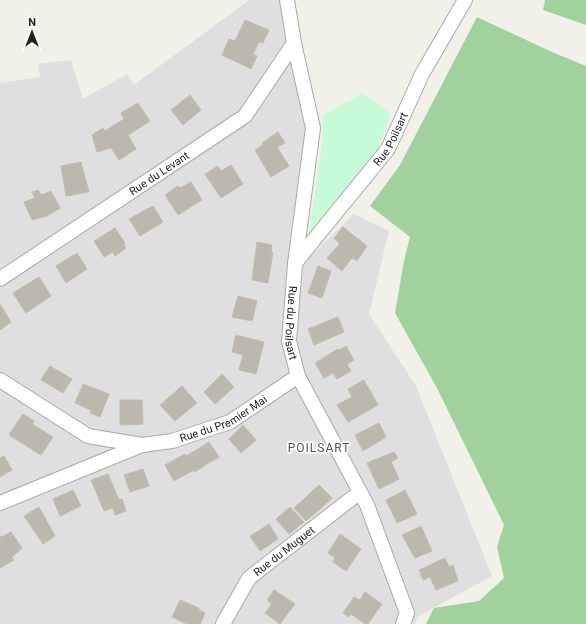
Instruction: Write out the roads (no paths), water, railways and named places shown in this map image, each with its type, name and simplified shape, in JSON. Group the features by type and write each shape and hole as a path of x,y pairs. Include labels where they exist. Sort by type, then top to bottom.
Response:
{"street":[{"name":"Rue du Poilsart","path":"287,0 294,43 313,128 295,264 289,341 298,376 367,506 407,613 403,624"},
{"name":"Rue Poilsart","path":"295,264 388,149 422,74 465,0"},
{"name":"Rue du Levant","path":"0,279 246,116 294,43"},
{"name":"Rue du Premier Mai","path":"0,503 142,445 172,441 230,422 298,376"},
{"name":"Rue du Premier Mai","path":"0,380 88,436 142,445"},
{"name":"Rue du Muguet","path":"222,624 249,578 360,492"}],"district":[{"name":"POILSART","path":"319,448"}]}
